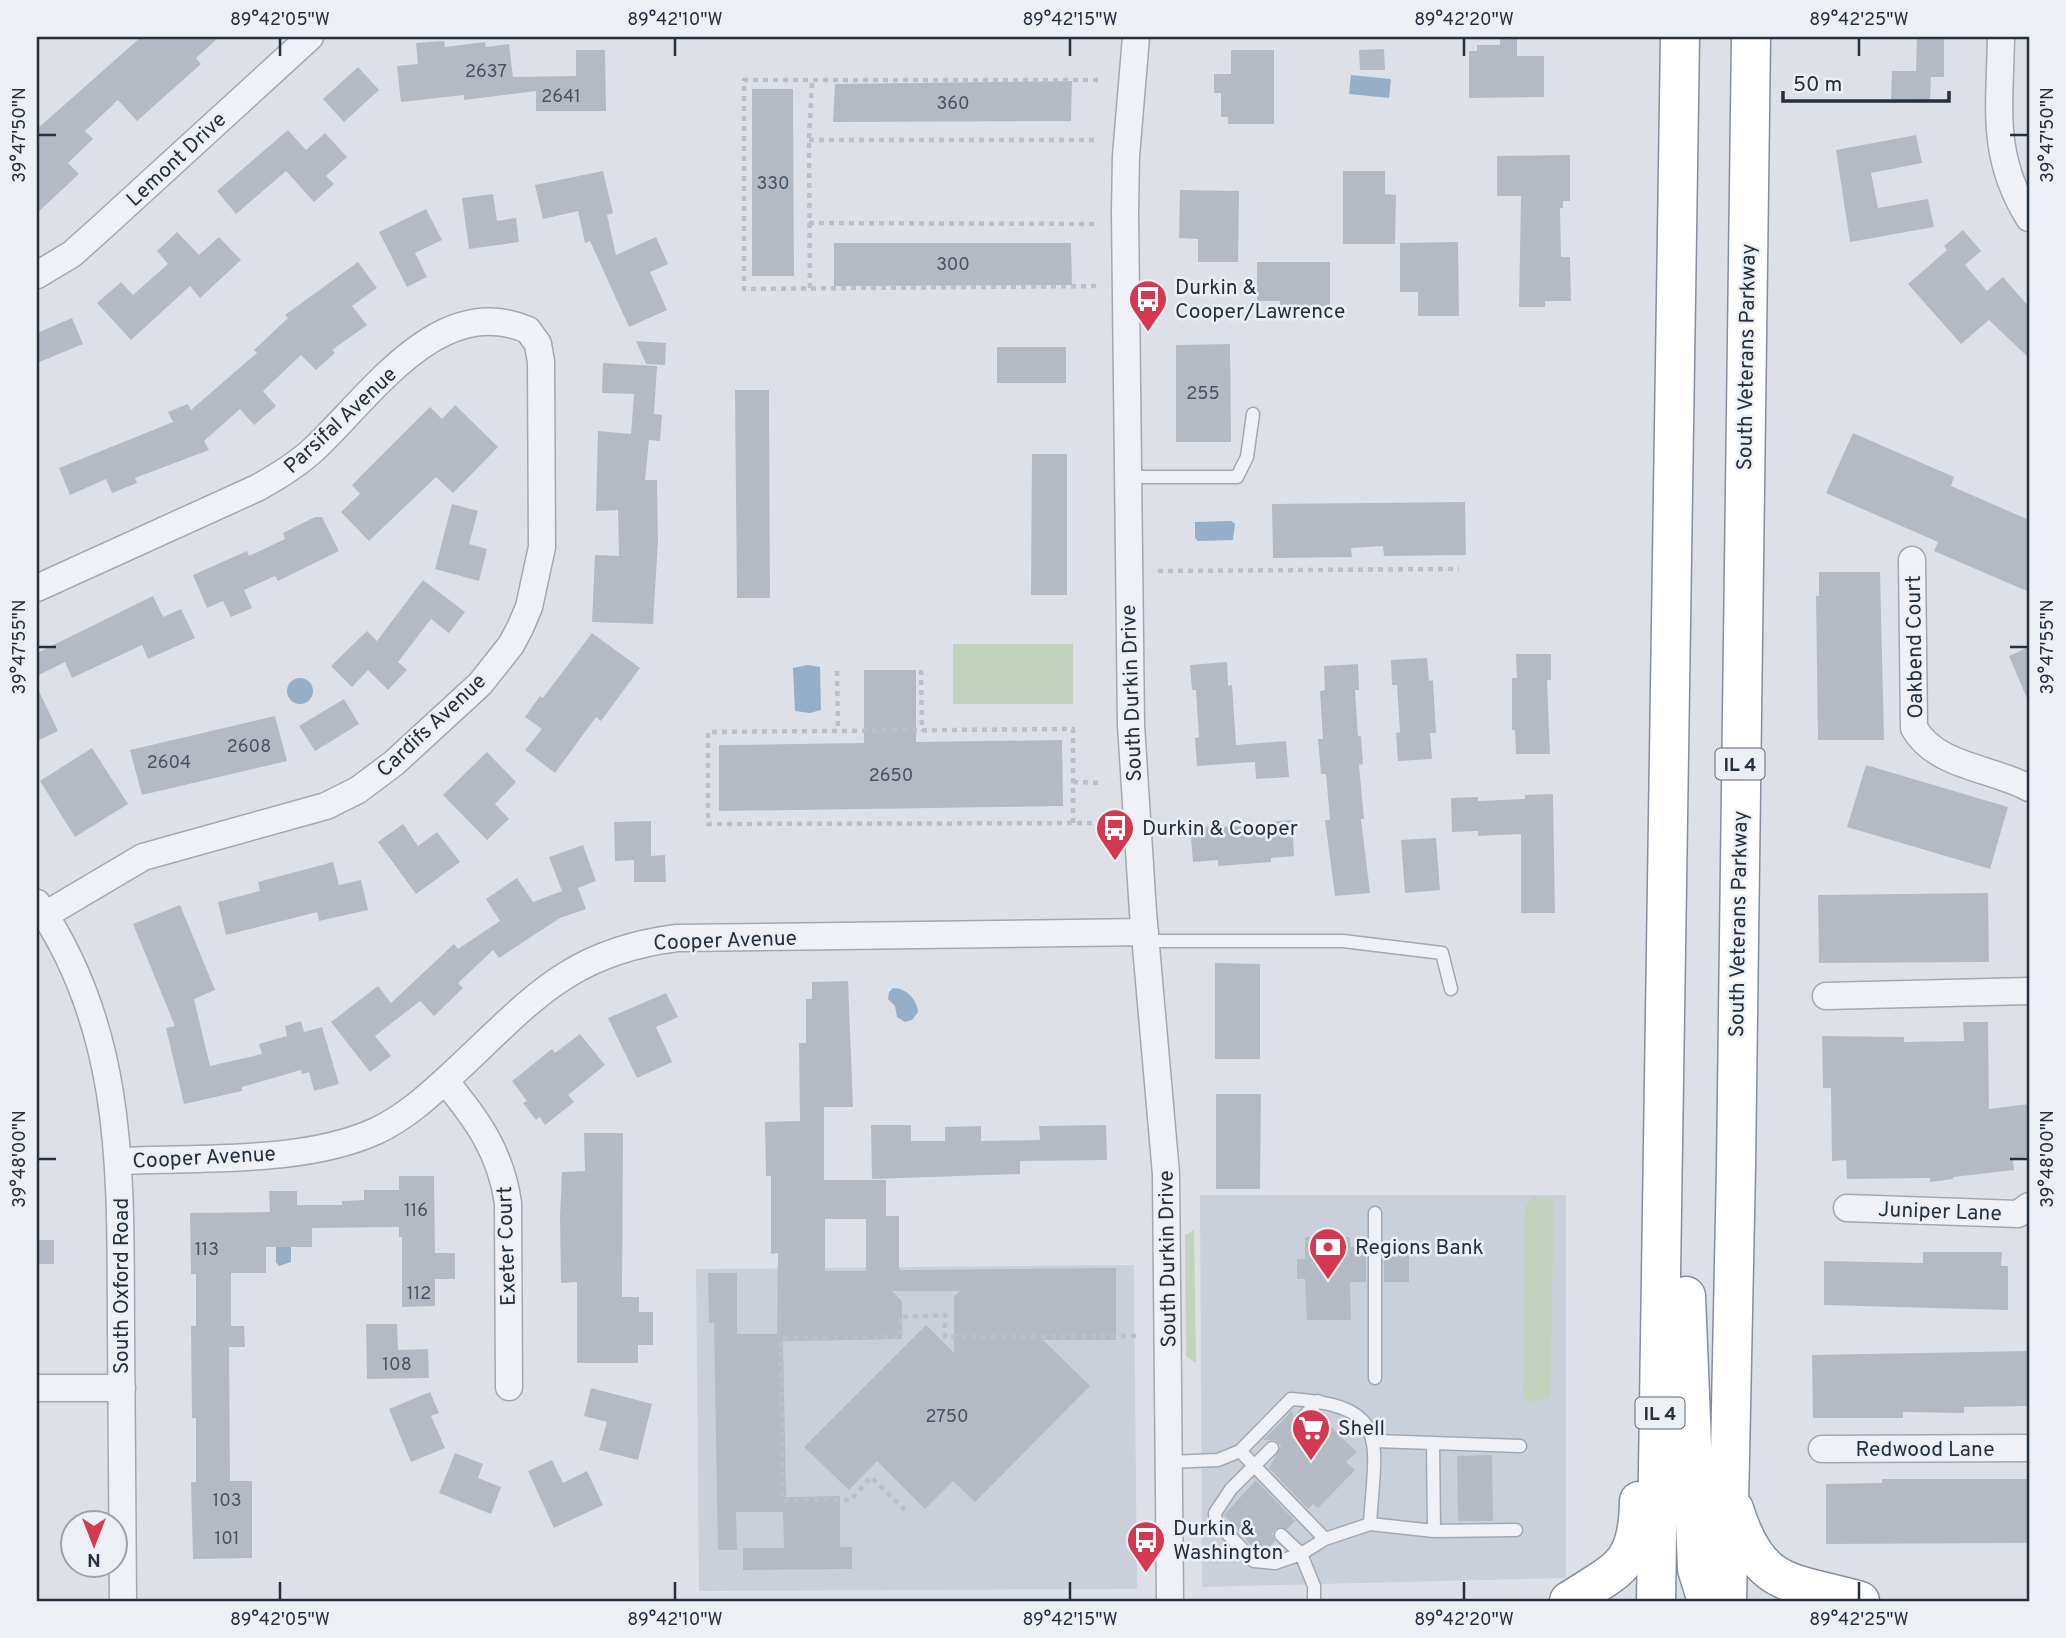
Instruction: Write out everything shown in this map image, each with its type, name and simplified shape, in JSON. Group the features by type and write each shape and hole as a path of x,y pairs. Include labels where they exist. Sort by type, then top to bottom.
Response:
{"highway":[{"name":"IL 4","path":"1656,1601 1680,37"},
{"name":"South Veterans Parkway","path":"1727,1601 1736,1167 1751,37"},
{"path":"1666,962 1681,1151 1697,1569 1707,1601"},
{"path":"1569,1601 1618,1570 1635,1540 1639,1524 1643,1301 1662,1224"},
{"path":"1728,1490 1750,1550 1770,1573 1794,1586 1860,1601"}],"street":[{"name":"Lemont Drive","path":"37,275 72,254 102,228 310,37"},
{"name":"South Durkin Drive","path":"1136,37 1126,156 1130,725 1166,1174 1170,1601"},
{"path":"2001,37 2000,149 2008,177 2029,218"},
{"name":"Parsifal Avenue","path":"37,588 257,488 285,472 313,451 376,386 437,334 467,323 536,322"},
{"name":"Cardifs Avenue","path":"41,909 143,857 326,806 358,790 394,763 480,684 511,645 520,628 529,607 542,547 541,362 536,322"},
{"name":"Oakbend Court","path":"1912,560 1914,728 1923,743 1986,773 2029,788"},
{"name":"South Oxford Road","path":"41,909 82,989 97,1030 120,1161 123,1601"},
{"name":"Cooper Avenue","path":"120,1161 275,1154 344,1143 401,1117 445,1081 550,984 584,963 650,941 677,938 1145,937"},
{"path":"1826,996 2029,991"},
{"name":"Exeter Court","path":"445,1081 482,1127 504,1176 508,1203 509,1387"},
{"name":"Juniper Lane","path":"1847,1208 2018,1214 2029,1206"},
{"path":"37,1388 122,1388"},
{"name":"Redwood Lane","path":"1822,1449 2029,1448"}],"lane":[{"path":"1127,477 1237,477 1247,457 1253,414"},
{"path":"1145,937 1343,941 1442,953 1451,989"},
{"path":"1375,1213 1375,1378"},
{"path":"1170,1462 1218,1460 1240,1451 1291,1399 1318,1401 1353,1410 1375,1441 1370,1524"},
{"path":"1301,1420 1318,1401"},
{"path":"1375,1441 1520,1446"},
{"path":"1433,1443 1434,1531"},
{"path":"1272,1448 1254,1465 1236,1492 1215,1513 1216,1522 1250,1559 1275,1563 1301,1554 1325,1539 1370,1524 1434,1531 1516,1530"},
{"path":"1240,1451 1325,1539"},
{"path":"1281,1535 1301,1554 1314,1586 1314,1601"}],"path":[{"path":"1096,286 744,289 744,80 1102,80"},
{"path":"810,288 809,140 812,82"},
{"path":"809,140 1096,140"},
{"path":"809,223 1096,224"},
{"path":"1158,571 1460,569"},
{"path":"921,670 922,730"},
{"path":"837,671 838,731"},
{"path":"1073,823 1073,729 708,732 708,824 1105,823"},
{"path":"1073,782 1103,783"},
{"path":"905,1510 871,1477 851,1500 782,1500 781,1339 900,1337 900,1317 945,1315 946,1337 1138,1336"}],"shaded area":[{"path":"1200,1195 1566,1195 1566,1578 1202,1587"},
{"path":"1134,1265 1137,1589 699,1591 696,1269"}],"green space":[{"path":"953,644 1073,644 1073,704 953,704"},
{"path":"1532,1197 1549,1197 1554,1205 1550,1398 1534,1402 1523,1399 1525,1206"},
{"path":"1194,1230 1196,1363 1186,1356 1185,1235"}],"water":[{"path":"1351,75 1391,79 1389,98 1349,94"},
{"path":"1231,521 1235,524 1233,540 1198,541 1195,538 1195,522"},
{"path":"808,665 820,667 821,710 810,713 795,711 793,668"},
{"path":"300,678 309,682 313,691 309,700 300,704 291,700 287,691 291,682"},
{"path":"893,988 906,992 916,1003 918,1012 912,1020 905,1022 897,1017 895,1006 888,999"},
{"path":"291,1230 291,1262 279,1266 276,1262 276,1231"}],"building":[{"path":"141,37 219,37 196,58 201,64 137,121 118,100 85,131 93,139 68,163 79,174 37,213 37,129"},
{"path":"1917,37 1944,37 1944,77 1931,77 1930,100 1891,99 1892,71 1916,71"},
{"path":"1517,38 1517,56 1544,56 1544,97 1469,98 1469,51 1477,51 1477,45 1500,45 1500,39"},
{"path":"444,41 445,47 485,42 486,47 509,44 513,77 576,76 576,50 605,50 606,111 536,111 536,91 464,100 464,95 401,102 397,66 418,64 416,43"},
{"path":"1384,49 1385,70 1360,70 1359,50"},
{"path":"1231,50 1274,50 1274,124 1228,124 1228,117 1221,117 1221,93 1214,93 1214,74 1231,74"},
{"path":"358,67 379,90 344,122 323,99"},
{"path":"1072,81 1071,121 833,122 835,84"},
{"path":"752,89 793,89 794,276 752,276"},
{"path":"288,130 306,150 325,133 347,157 326,176 334,184 314,202 286,171 236,214 217,191"},
{"path":"1916,135 1922,163 1871,173 1878,208 1928,199 1934,227 1850,242 1836,150"},
{"path":"1570,155 1570,201 1563,201 1563,208 1560,208 1561,257 1570,257 1571,301 1545,301 1545,307 1519,307 1521,196 1497,196 1497,156"},
{"path":"603,171 613,213 607,215 616,255 656,237 668,264 650,272 667,310 629,327 590,241 585,243 578,211 543,219 535,185"},
{"path":"1343,171 1385,171 1385,194 1396,195 1395,244 1343,244"},
{"path":"1180,190 1239,191 1238,262 1198,262 1198,239 1179,238"},
{"path":"493,194 497,221 516,218 519,242 469,249 462,198"},
{"path":"426,209 442,240 415,253 427,277 407,287 379,232"},
{"path":"1963,230 1981,251 1965,265 1987,291 2003,277 2029,307 2029,358 1989,320 1961,344 1908,284 1947,250 1944,246"},
{"path":"177,232 199,255 219,237 241,260 200,298 190,286 131,340 97,303 121,282 133,295 168,264 157,251"},
{"path":"1458,242 1459,316 1418,316 1418,292 1400,292 1400,243"},
{"path":"834,243 1071,243 1072,285 834,286"},
{"path":"358,262 377,288 352,306 367,325 332,350 335,353 316,370 301,355 263,391 276,406 254,425 240,409 204,441 209,450 135,478 137,483 112,493 106,479 70,495 59,468 173,422 168,412 188,404 191,410 257,353 254,350 288,318 285,315"},
{"path":"1257,262 1330,262 1330,306 1323,306 1323,314 1280,314 1280,301 1257,301"},
{"path":"72,318 83,344 37,363 37,333"},
{"path":"636,341 666,343 665,365 646,364"},
{"path":"1230,344 1231,442 1176,442 1176,345"},
{"path":"997,347 1066,347 1066,383 997,383"},
{"path":"603,363 657,366 654,414 662,415 660,441 649,440 645,480 657,480 658,541 653,624 592,622 595,555 619,556 618,510 596,511 598,431 631,434 634,394 602,393"},
{"path":"735,390 769,390 770,598 737,598"},
{"path":"455,405 498,447 453,493 436,477 369,541 341,512 360,494 352,485 430,407 442,419"},
{"path":"1853,433 1954,477 1951,486 2029,520 2029,592 1934,551 1938,542 1826,493"},
{"path":"1032,454 1067,454 1067,595 1031,595"},
{"path":"1465,502 1466,555 1384,556 1383,546 1351,548 1352,557 1273,558 1272,504"},
{"path":"452,504 478,511 469,544 487,549 479,581 435,569"},
{"path":"315,517 322,517 339,551 278,581 275,576 244,590 252,608 231,617 223,601 207,608 193,575 247,551 249,556 285,539 283,533"},
{"path":"1819,572 1880,572 1884,740 1818,740 1816,596 1819,596"},
{"path":"423,580 465,612 449,633 431,619 398,662 407,670 388,690 368,670 352,687 331,666 367,631 377,641"},
{"path":"153,596 163,617 181,609 195,638 148,659 142,645 72,678 65,662 37,676 37,653"},
{"path":"592,633 640,668 601,721 596,717 555,773 525,750 542,729 525,717 540,696 543,698"},
{"path":"2029,647 2029,703 2009,656"},
{"path":"1516,654 1551,654 1551,680 1547,680 1550,754 1516,754 1515,730 1512,730 1512,678 1517,678"},
{"path":"1427,658 1429,681 1433,680 1436,733 1430,733 1432,759 1398,761 1396,733 1400,732 1397,685 1392,685 1391,660"},
{"path":"1227,662 1228,686 1232,685 1236,745 1286,741 1289,777 1256,779 1255,762 1197,766 1195,738 1199,737 1196,690 1192,690 1190,665"},
{"path":"1358,664 1359,690 1355,690 1363,764 1359,765 1364,819 1361,819 1370,893 1335,896 1325,820 1330,820 1326,774 1321,774 1318,739 1323,739 1320,691 1325,690 1324,666"},
{"path":"864,670 916,670 916,742 1062,740 1063,806 719,811 719,745 864,743"},
{"path":"37,687 58,731 37,741"},
{"path":"344,699 359,724 315,751 299,726"},
{"path":"275,716 287,761 142,795 130,750"},
{"path":"92,748 128,804 75,837 40,781"},
{"path":"487,752 516,782 495,804 509,819 487,840 443,795"},
{"path":"1866,765 2008,807 1990,869 1847,827"},
{"path":"1553,794 1555,913 1521,913 1521,834 1478,836 1478,831 1452,832 1451,798 1478,797 1478,801 1525,799 1525,795"},
{"path":"1292,820 1294,856 1271,858 1271,862 1218,866 1218,860 1193,862 1190,827 1266,826 1266,822"},
{"path":"651,821 651,856 665,855 666,882 634,882 634,860 615,861 614,822"},
{"path":"403,824 418,846 437,832 460,862 416,894 378,842"},
{"path":"1436,838 1440,890 1405,893 1401,840"},
{"path":"583,845 596,881 578,888 586,909 560,918 499,958 493,950 458,983 463,988 434,1016 420,1001 375,1036 391,1056 370,1072 331,1022 378,986 391,1003 454,944 458,949 500,921 486,899 517,878 533,902 562,891 549,857"},
{"path":"333,862 339,885 361,880 368,910 319,921 317,912 226,935 218,902 260,891 258,882"},
{"path":"1988,893 1989,962 1819,963 1818,895"},
{"path":"180,905 215,990 194,999 210,1066 262,1054 259,1044 287,1036 285,1026 301,1021 304,1032 322,1027 339,1084 314,1091 309,1072 302,1074 301,1070 242,1087 242,1091 184,1104 166,1028 175,1026 133,924"},
{"path":"1215,963 1260,964 1260,1059 1215,1059"},
{"path":"848,981 853,1107 824,1107 824,1180 886,1180 886,1216 899,1216 899,1270 1116,1268 1116,1340 1043,1340 1090,1386 975,1502 953,1481 925,1509 877,1461 849,1490 804,1447 926,1325 954,1353 954,1296 960,1291 892,1291 902,1301 902,1339 783,1341 786,1497 840,1496 840,1547 852,1547 852,1569 743,1570 743,1548 784,1548 783,1512 736,1512 737,1550 718,1550 714,1323 709,1323 708,1273 737,1273 737,1334 777,1334 778,1253 771,1254 771,1176 766,1176 765,1122 800,1121 799,1043 806,1043 806,999 812,999 812,982","holes":["825,1219 866,1219 866,1271 825,1271"]},
{"path":"666,993 678,1017 656,1027 672,1062 637,1078 608,1018"},
{"path":"1963,1022 1988,1022 1989,1109 2029,1104 2029,1157 2013,1159 2014,1170 1930,1182 1930,1178 1847,1179 1846,1160 1832,1161 1831,1088 1823,1088 1822,1036 1904,1037 1904,1042 1964,1041"},
{"path":"580,1034 605,1065 568,1095 574,1102 545,1125 540,1117 536,1120 523,1103 527,1101 512,1081 552,1049 555,1053"},
{"path":"1216,1094 1261,1094 1260,1189 1216,1189"},
{"path":"871,1125 911,1125 911,1141 945,1141 945,1127 981,1126 981,1141 1040,1140 1039,1126 1106,1125 1107,1160 1020,1161 1020,1174 872,1179"},
{"path":"584,1133 623,1133 622,1297 639,1297 639,1312 653,1312 653,1345 638,1345 638,1363 577,1363 577,1282 561,1283 560,1217 562,1172 585,1171"},
{"path":"399,1176 434,1176 435,1253 455,1253 455,1279 435,1279 435,1306 402,1307 402,1237 399,1237 399,1227 312,1228 312,1247 266,1247 266,1273 231,1273 231,1326 244,1326 245,1347 229,1347 230,1481 252,1481 252,1558 193,1559 191,1482 196,1482 196,1418 192,1418 191,1326 196,1326 196,1274 191,1274 190,1213 270,1212 269,1191 297,1191 297,1205 342,1205 342,1201 364,1200 364,1190 399,1190"},
{"path":"1305,1237 1350,1237 1350,1247 1366,1247 1366,1282 1350,1282 1351,1320 1307,1320 1305,1279 1297,1279 1297,1259 1305,1259"},
{"path":"37,1240 54,1240 54,1264 37,1264"},
{"path":"1409,1246 1409,1282 1384,1282 1384,1247"},
{"path":"1923,1252 2002,1252 2001,1266 2008,1266 2008,1310 1824,1305 1824,1261 1923,1263"},
{"path":"366,1324 397,1324 398,1350 428,1349 429,1378 367,1379"},
{"path":"2029,1351 2029,1406 1964,1407 1964,1413 1903,1412 1903,1418 1813,1418 1812,1355"},
{"path":"591,1388 652,1404 638,1460 599,1450 607,1422 584,1416"},
{"path":"430,1392 439,1413 431,1416 445,1448 411,1462 389,1409"},
{"path":"1292,1411 1296,1427 1307,1426 1311,1431 1323,1419 1357,1452 1346,1462 1355,1470 1318,1508 1313,1504 1308,1509 1269,1468 1281,1446 1275,1440 1263,1440"},
{"path":"455,1453 483,1464 478,1478 501,1487 491,1514 439,1493"},
{"path":"1492,1455 1493,1521 1458,1521 1457,1456"},
{"path":"552,1460 563,1483 587,1471 603,1505 554,1528 528,1471"},
{"path":"1882,1479 2029,1479 2029,1543 1826,1544 1826,1484 1882,1483"},
{"path":"1256,1480 1295,1521 1287,1529 1275,1529 1272,1534 1275,1541 1263,1553 1258,1553 1224,1515"}],"place":[{"name":"Durkin & Cooper/Lawrence","path":"1148,333"},
{"name":"Durkin & Cooper","path":"1115,862"},
{"name":"Regions Bank","path":"1328,1281"},
{"name":"Shell","path":"1311,1462"},
{"name":"Durkin & Washington","path":"1146,1574"}]}
